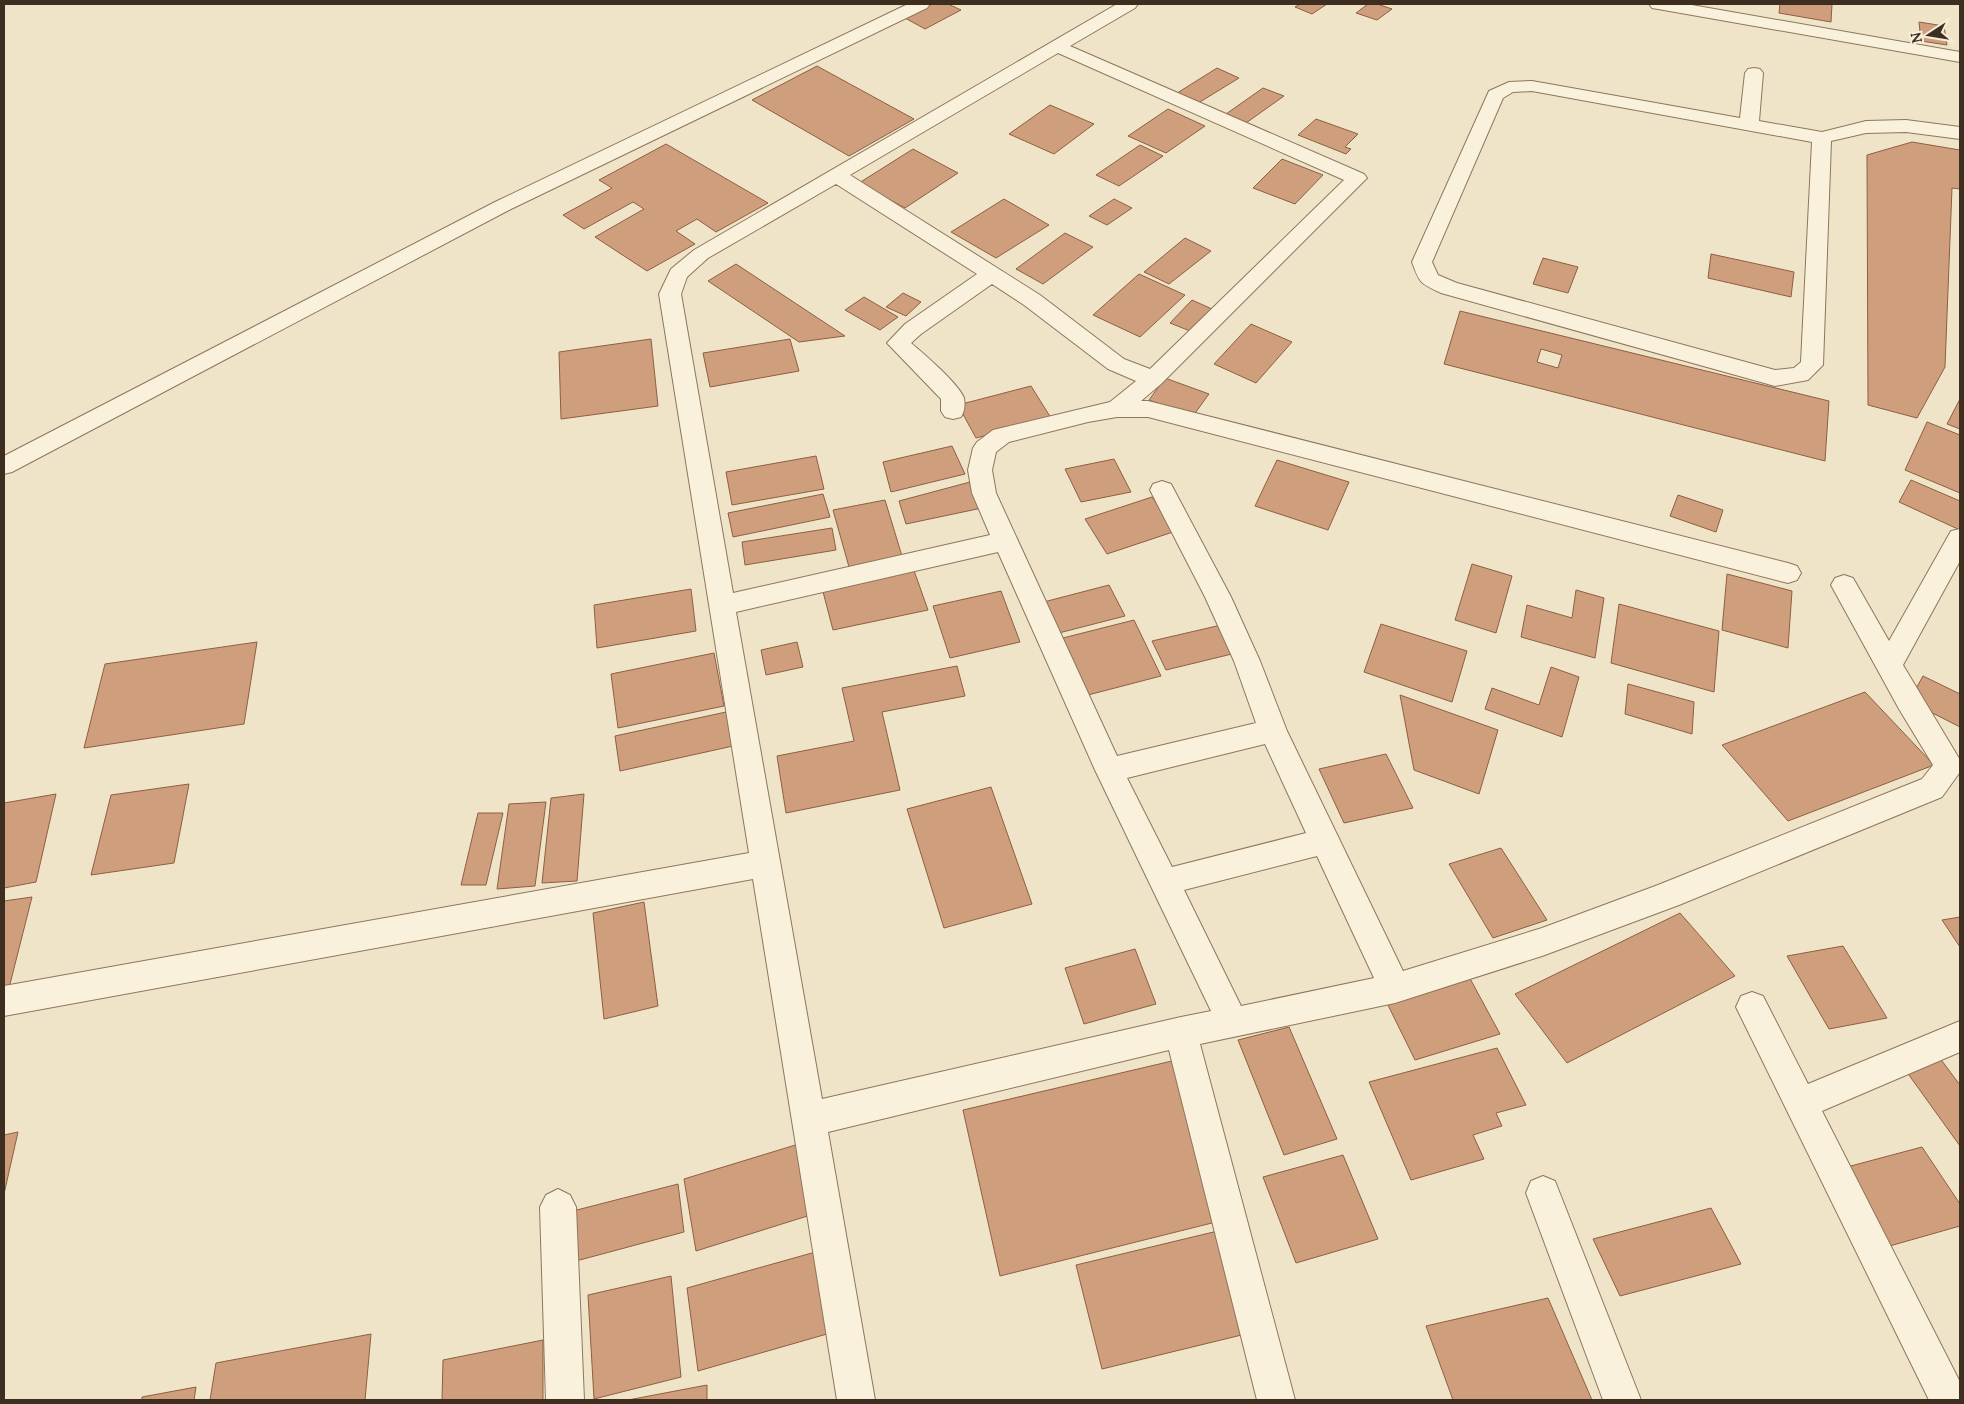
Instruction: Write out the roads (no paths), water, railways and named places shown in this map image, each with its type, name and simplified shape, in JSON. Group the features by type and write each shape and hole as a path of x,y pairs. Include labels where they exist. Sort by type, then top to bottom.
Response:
{"street":[{"path":"4,466 502,206 921,4"},
{"path":"856,1400 670,294 678,274 700,254 837,176 1128,4"},
{"path":"1658,4 1960,57"},
{"path":"1056,46 1357,178 1153,379 1117,409"},
{"path":"1749,125 1754,73"},
{"path":"1822,138 1812,365 1800,375 1776,378 1449,288 1429,279 1422,262 1494,95 1509,87 1532,86 1822,138 1866,127 1906,126 1960,133"},
{"path":"837,176 1032,300 1116,364 1153,379"},
{"path":"952,411 952,397 927,369 898,342 913,329 992,274"},
{"path":"1233,1023 1109,770 984,493 980,470 986,448 1001,436 1117,409 1148,409 1788,573"},
{"path":"1162,490 1218,597 1247,661 1274,732 1395,988"},
{"path":"1889,665 1921,611 1960,538"},
{"path":"722,605 1006,541"},
{"path":"810,1119 1181,1032 1233,1023 1395,988 1542,942 1932,788 1949,766 1844,585"},
{"path":"1109,770 1274,732"},
{"path":"1164,882 1325,841"},
{"path":"4,1001 766,863"},
{"path":"1752,1007 1949,1400"},
{"path":"1181,1032 1276,1400"},
{"path":"1801,1102 1960,1036"},
{"path":"1543,1193 1622,1400"},
{"path":"558,1207 565,1400"}]}
